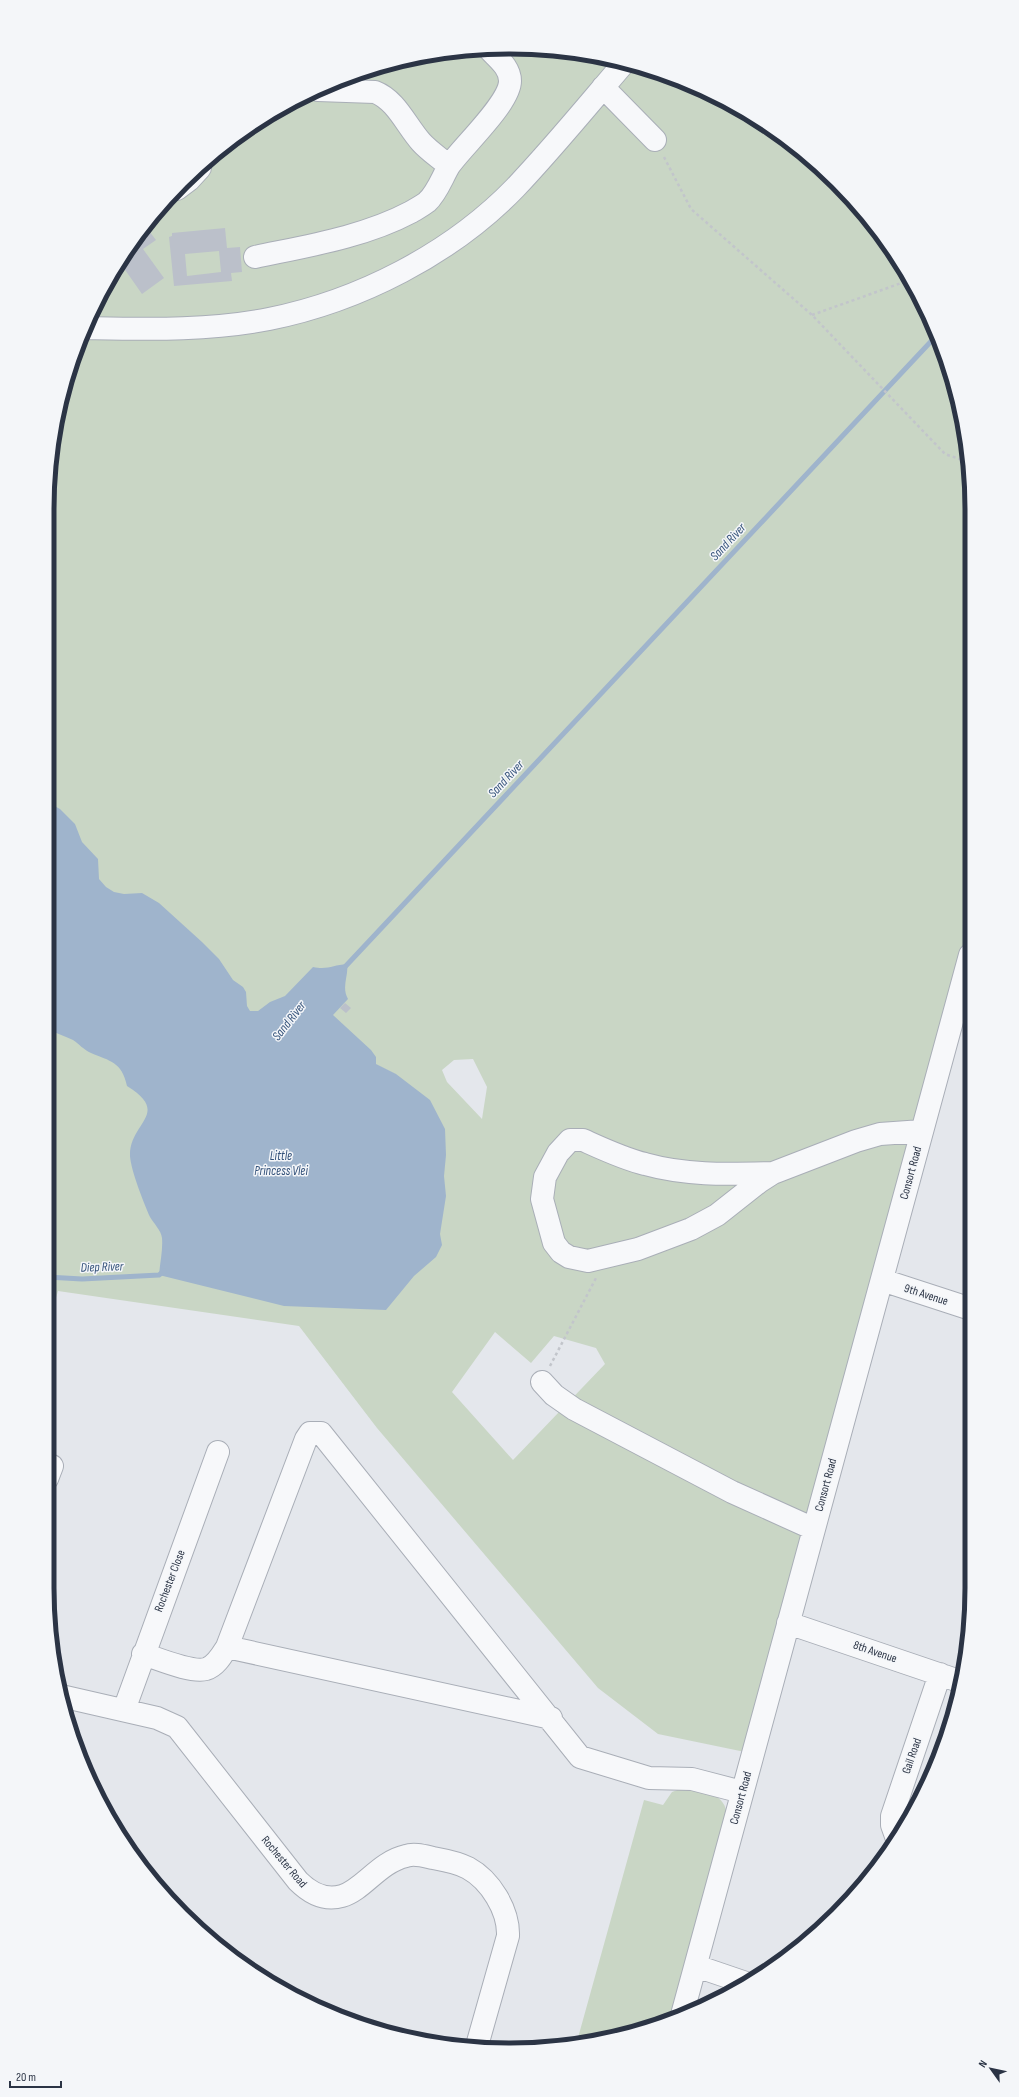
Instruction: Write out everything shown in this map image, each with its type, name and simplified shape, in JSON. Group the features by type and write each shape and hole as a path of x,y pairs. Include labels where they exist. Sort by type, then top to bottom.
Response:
{"street":[{"path":"255,257 328,241 384,225 427,202 449,166 480,130 507,93 510,82 509,74 504,64 495,55"},
{"path":"92,328 226,325 268,319 314,308 357,293 419,262 470,228 514,188 619,68"},
{"path":"603,87 656,140"},
{"path":"332,90 375,92 382,94 392,104 421,142 449,166"},
{"name":"Consort Road","path":"684,2008 965,973"},
{"path":"773,1173 724,1175 677,1170 645,1164 582,1140 570,1140 558,1153 545,1177 542,1188 542,1200 549,1231 554,1243 561,1252 569,1257 588,1261 663,1241 691,1229 717,1215 773,1173 856,1141 880,1134 922,1131"},
{"name":"9th Avenue","path":"882,1280 965,1307"},
{"path":"542,1382 554,1395 574,1409 725,1488 814,1529"},
{"path":"143,1654 196,1669 207,1669 219,1660 227,1647 306,1439 310,1433 315,1432 321,1434 551,1718 580,1757 649,1778 692,1779 742,1792"},
{"name":"Rochester Close","path":"124,1710 143,1654 218,1452"},
{"name":"8th Avenue","path":"788,1623 955,1680"},
{"path":"227,1647 551,1718"},
{"name":"Gail Road","path":"894,1831 892,1816 940,1674"},
{"path":"496,1706 504,1704 510,1697 518,1678"},
{"name":"Rochester Road","path":"68,1698 157,1718 180,1729 298,1881 315,1895 325,1897 343,1896 387,1863 412,1855 438,1859 466,1867 487,1884 505,1913 509,1927 508,1936 478,2042"},
{"path":"696,1966 740,1980"}],"path":[{"path":"656,140 691,209 812,315 945,454 962,460"},
{"path":"812,315 904,282"},
{"path":"542,1382 607,1257"}],"green space":[{"path":"510,54 569,58 598,63 656,78 711,101 737,115 787,148 832,187 871,232 904,282 930,335 941,363 949,392 961,450 965,510 965,942 745,1752 658,1734 598,1688 377,1428 299,1326 58,1291 54,1304 55,480 63,421 78,363 101,308 115,282 148,232 167,209 187,187 232,148 256,131 308,101 363,78 392,70 450,58 480,55","holes":["473,1059 487,1087 482,1119 447,1082 442,1070 454,1060","495,1332 531,1363 554,1336 596,1348 605,1364 513,1460 452,1392"]},
{"path":"688,1786 708,1792 719,1798 723,1803 727,1816 674,2012 656,2019 627,2027 578,2037 644,1800 663,1805 672,1792"}],"water":[{"name":"Little Princess Vlei","path":"54,806 60,809 75,824 82,842 98,859 99,879 106,887 114,892 124,894 142,893 159,903 219,959 233,980 243,987 246,992 247,1006 250,1011 258,1011 270,1002 285,996 313,967 327,968 347,964 345,990 348,999 333,1015 371,1050 376,1057 376,1064 396,1074 430,1100 445,1129 446,1155 444,1176 446,1196 440,1234 442,1245 436,1257 414,1276 386,1310 284,1306 159,1275 162,1238 144,1204 135,1178 130,1156 131,1144 145,1119 147,1111 146,1104 140,1096 127,1086 125,1078 118,1067 109,1061 88,1052 73,1040 54,1032"}],"building":[{"path":"225,228 227,248 240,247 242,272 231,273 232,281 174,286 169,237 172,236 172,233","holes":["219,251 221,272 187,276 185,254"]},
{"path":"149,231 156,240 143,249 164,278 142,294 124,268"},
{"path":"345,1003 351,1008 346,1013 340,1008"}],"waterway":[{"name":"Sand River","path":"343,969 932,340"},
{"name":"Diep River","path":"54,1277 82,1279 159,1275 164,1271"}]}
